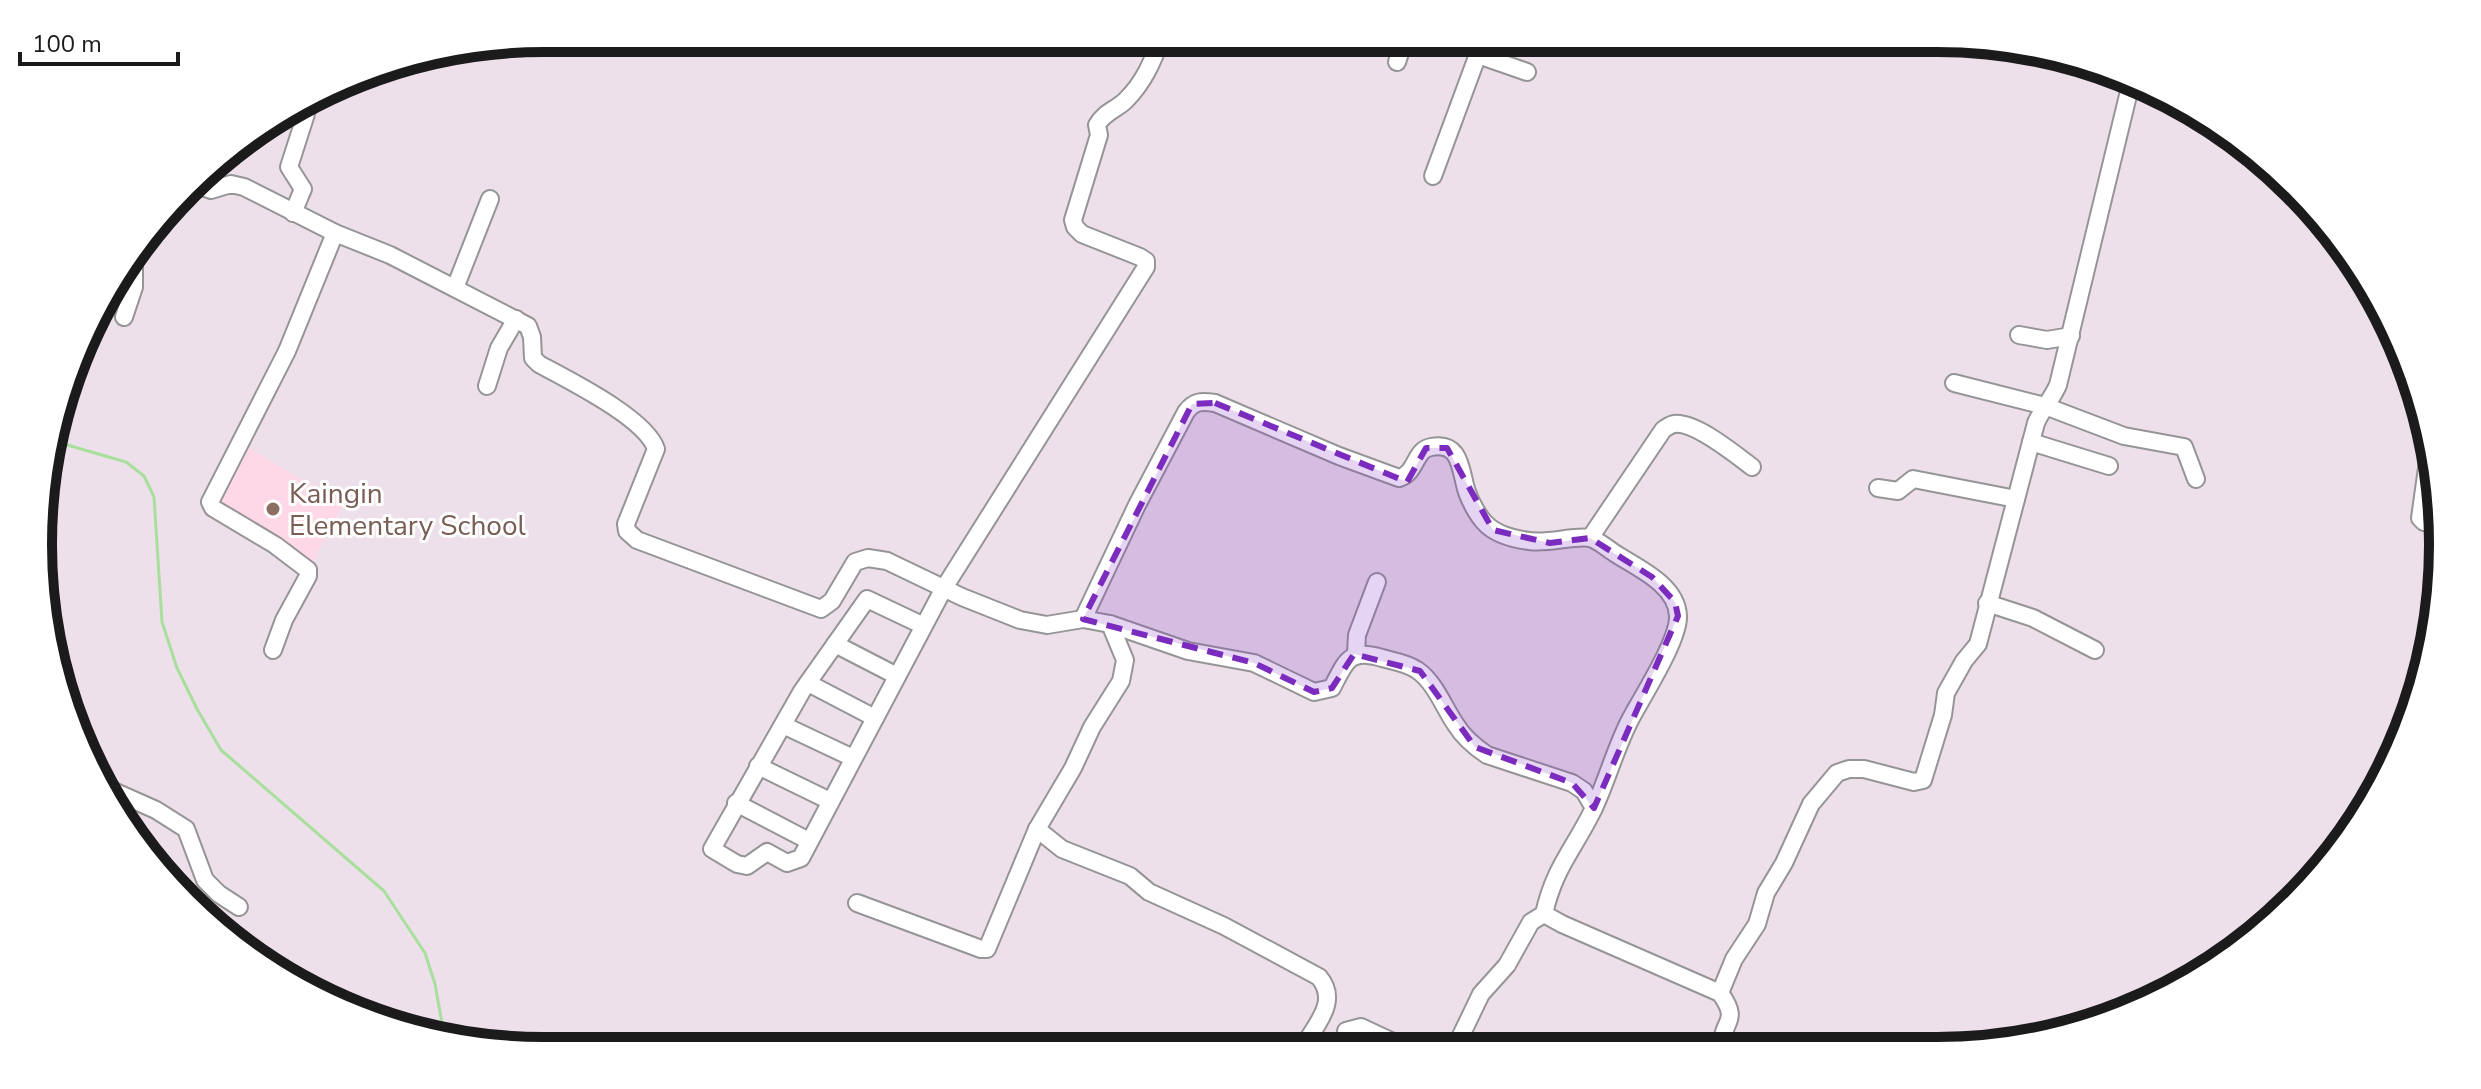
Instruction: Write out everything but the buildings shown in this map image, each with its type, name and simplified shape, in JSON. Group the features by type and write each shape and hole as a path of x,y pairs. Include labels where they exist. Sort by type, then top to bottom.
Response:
{"street":[{"path":"924,626 867,599 808,683 712,849 737,864 747,866 767,852 787,863 801,858 830,801 875,718 897,676 924,626 944,588 1146,267 1146,261 1140,257 1082,234 1073,220 1099,135 1097,125 1106,113 1125,101 1150,70 1156,52"},
{"path":"1397,62 1400,52"},
{"path":"1433,176 1479,52"},
{"path":"1492,52 1527,72"},
{"path":"1720,993 1734,959 1757,924 1766,893 1784,863 1811,804 1837,773 1864,769 1918,783 1923,780 1943,715 1946,693 1964,661 1978,644 2036,423 2058,385 2129,91"},
{"path":"293,213 303,189 291,173 289,164 306,114"},
{"path":"205,188 211,190 236,184 335,233 390,255 516,319 531,331 532,353 539,364 627,416 654,442 656,449 626,524 630,536 821,609 832,601 855,562 868,558 887,561 1005,615 1033,623 1064,623 1083,619 1110,624 1188,651 1254,663 1314,692 1332,688 1345,663 1356,654 1374,655 1420,671 1456,725 1475,747 1487,755 1572,783 1584,791 1594,808"},
{"path":"455,288 490,199"},
{"path":"273,650 279,630 308,576 308,570 275,545 213,508 210,502 287,351 335,233"},
{"path":"124,317 134,287 134,273"},
{"path":"487,386 499,348 516,319"},
{"path":"2019,335 2047,340 2071,336"},
{"path":"1954,383 2045,406 2124,436 2184,447 2196,479"},
{"path":"1083,619 1137,505 1186,412 1192,404 1202,402 1215,403 1399,478 1412,471 1426,448 1440,445 1456,454 1467,493 1483,522 1493,530 1528,541 1550,543 1590,538 1652,577 1675,602 1678,616 1675,632 1630,721 1594,808 1555,875 1544,914 1531,922 1507,965 1481,994 1460,1037"},
{"path":"1590,538 1663,430 1673,424 1687,425 1752,467"},
{"path":"2031,442 2109,466"},
{"path":"1878,488 1898,491 1913,479 2016,499"},
{"path":"2425,481 2420,518 2428,523"},
{"path":"1356,654 1357,635 1377,582"},
{"path":"1987,603 2033,618 2095,650"},
{"path":"857,903 987,949 1037,829 1073,768 1092,727 1121,681 1125,660 1110,624"},
{"path":"835,644 897,676"},
{"path":"808,683 875,718"},
{"path":"783,725 853,758"},
{"path":"758,766 830,801"},
{"path":"120,794 156,810 186,829 205,880 239,907"},
{"path":"736,803 809,841"},
{"path":"1037,829 1062,849 1130,876 1149,892 1224,926 1319,977 1327,986 1329,999 1308,1037"},
{"path":"1544,914 1720,993 1729,1005 1731,1014 1722,1037"},
{"path":"1346,1031 1361,1027 1382,1037"}],"highlighted area":[{"path":"1215,403 1407,482 1426,448 1447,448 1493,530 1550,543 1590,538 1652,577 1675,602 1678,616 1594,808 1572,783 1475,747 1420,671 1354,654 1332,688 1314,692 1254,663 1083,619 1192,404"}],"shaded area":[{"name":"Kaingin Elementary School","path":"238,441 343,505 308,570 203,514"}],"waterway":[{"path":"62,444 126,462 144,476 154,497 162,622 177,668 197,709 221,750 384,891 425,953 435,984 443,1027"}],"place":[{"name":"Kaingin Elementary School","path":"273,509"}]}
